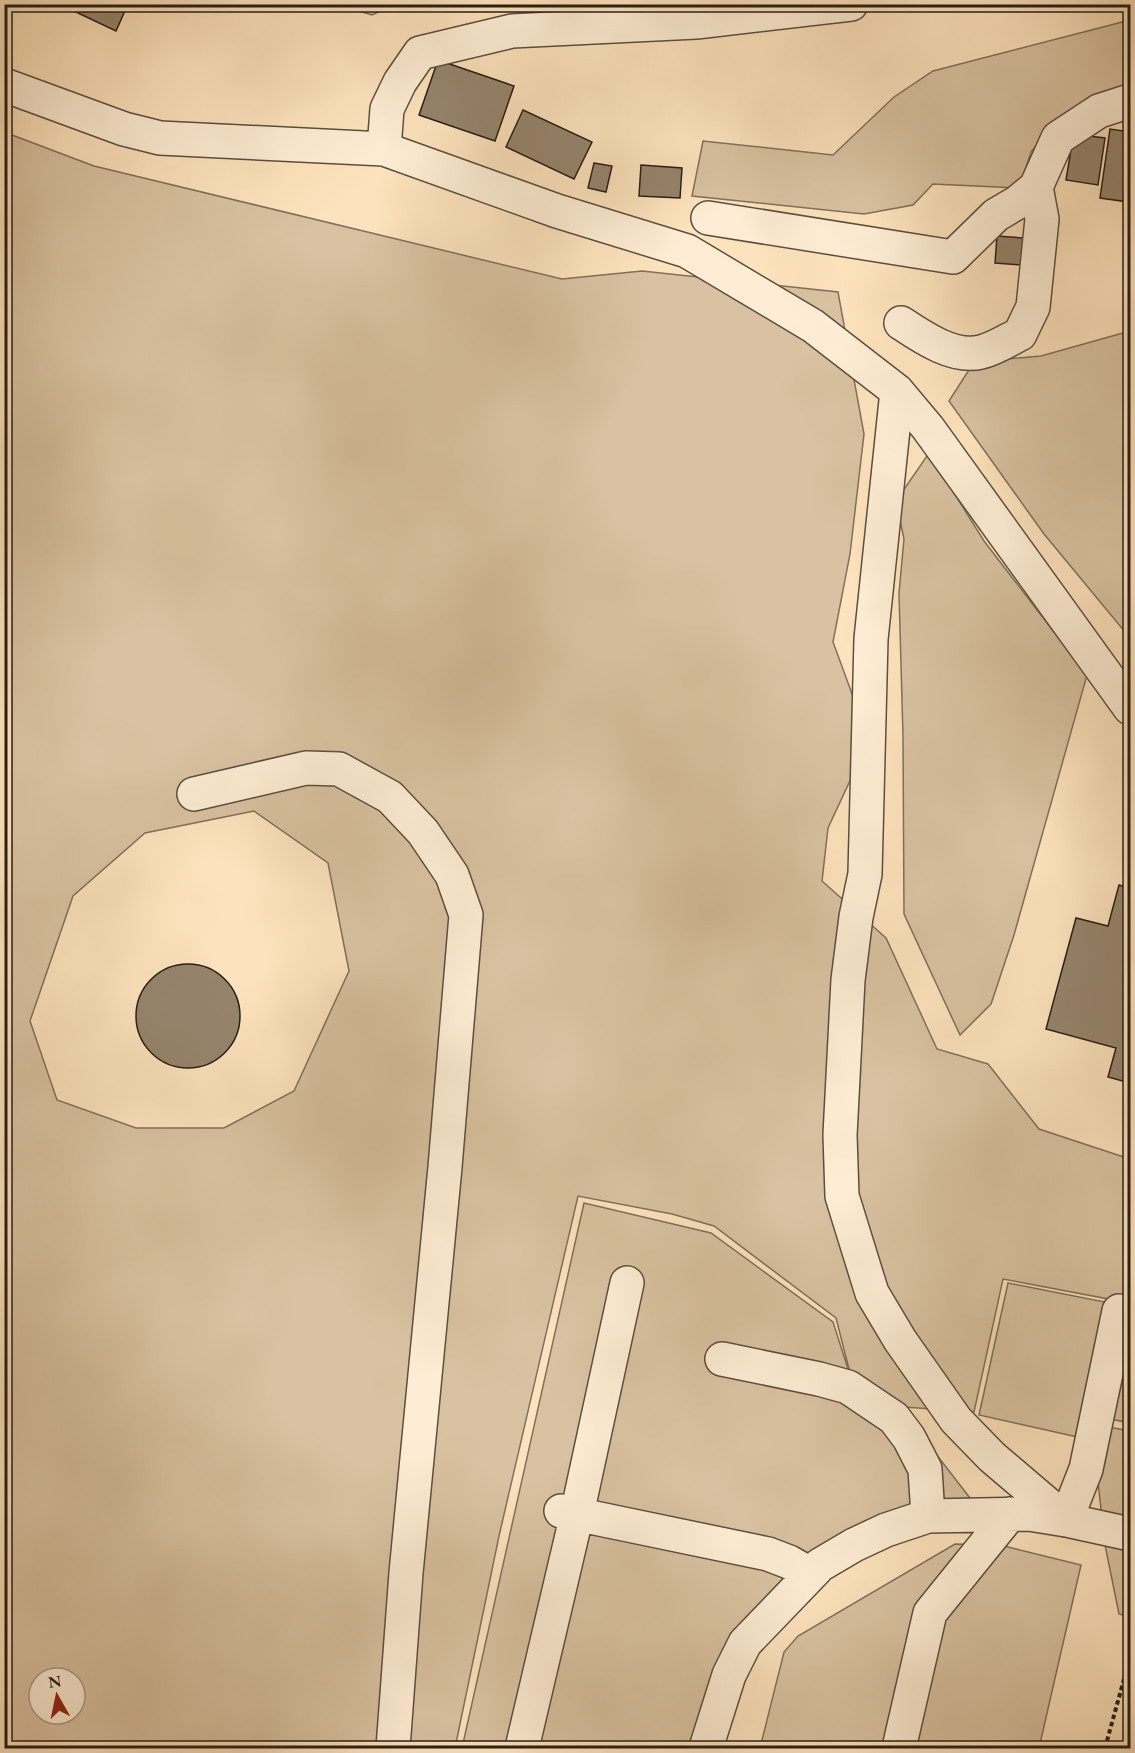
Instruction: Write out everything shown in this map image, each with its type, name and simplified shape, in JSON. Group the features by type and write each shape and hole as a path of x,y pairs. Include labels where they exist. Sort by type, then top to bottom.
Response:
{"street":[{"path":"384,149 387,110 400,82 420,53 512,31 696,22 851,4"},
{"path":"4,85 124,129 160,138 384,149 557,211 687,251 813,326 897,391 928,428 1131,708"},
{"path":"708,218 953,257 996,215 1018,202 1036,187 1058,138 1099,111 1131,101"},
{"path":"901,323 955,352 980,353 1020,334 1033,307 1042,219 1036,187"},
{"path":"897,391 871,639 865,874 848,980 840,1134 842,1196 872,1293 900,1340 956,1420 992,1457 1066,1520"},
{"path":"194,794 306,768 339,769 390,797 423,832 452,875 466,915 445,1167 406,1573 393,1749"},
{"path":"522,1749 569,1513 627,1283"},
{"path":"1066,1520 1086,1469 1119,1311"},
{"path":"722,1359 819,1378 848,1387 894,1418 909,1438 925,1469 928,1516"},
{"path":"569,1513 768,1554 789,1562 810,1574"},
{"path":"899,1749 930,1613 1010,1514"},
{"path":"706,1749 729,1675 745,1643 820,1565 854,1545 886,1530 928,1516 1029,1514 1131,1534"}],"path":[{"path":"1106,1749 1126,1672 1131,1669"}],"shaded area":[{"path":"339,5 394,5 372,15"},
{"path":"1130,20 1130,91 1055,121 1031,152 1019,188 933,184 913,205 864,214 692,196 703,141 833,155 894,97 933,71"},
{"path":"4,132 94,166 562,279 642,271 838,292 864,434 850,554 833,642 869,740 828,828 822,881 886,938 937,1049 988,1064 1039,1129 1130,1159 1130,1303 1003,1279 974,1412 904,1407 849,1369 836,1318 714,1226 672,1214 578,1196 499,1536 455,1748 5,1748","holes":["254,811 328,863 349,971 294,1091 224,1128 136,1128 57,1100 30,1021 73,896 145,833"]},
{"path":"1130,331 1130,638 1044,534 949,401 974,362 1041,356"},
{"path":"929,453 984,541 1087,675 1014,935 991,1004 960,1035 904,914 899,593 904,539 896,501"},
{"path":"584,1203 711,1233 833,1322 849,1372 912,1423 970,1498 896,1510 762,1602 722,1651 690,1748 462,1748"},
{"path":"1008,1283 1130,1307 1130,1423 1105,1418 1100,1442 979,1415"},
{"path":"1108,1427 1130,1431 1130,1617 1119,1614 1105,1545 1098,1482"},
{"path":"955,1544 1000,1545 1081,1565 1039,1748 760,1748 784,1652 798,1636"}],"building":[{"path":"59,4 128,4 116,31"},
{"path":"438,60 514,86 495,141 419,115"},
{"path":"523,110 592,142 574,179 506,147"},
{"path":"1110,129 1130,132 1130,214 1126,213 1128,202 1100,198"},
{"path":"1089,136 1105,138 1098,185 1066,180 1071,150"},
{"path":"594,163 612,166 606,192 588,188"},
{"path":"641,165 682,168 680,198 639,196"},
{"path":"997,236 1023,238 1021,265 995,263"},
{"path":"1119,885 1130,888 1130,1083 1108,1077 1116,1048 1046,1029 1076,918 1108,926"},
{"path":"188,964 208,968 225,979 236,996 240,1016 236,1036 225,1053 208,1064 188,1068 168,1064 151,1053 140,1036 136,1016 140,996 151,979 168,968"}]}
